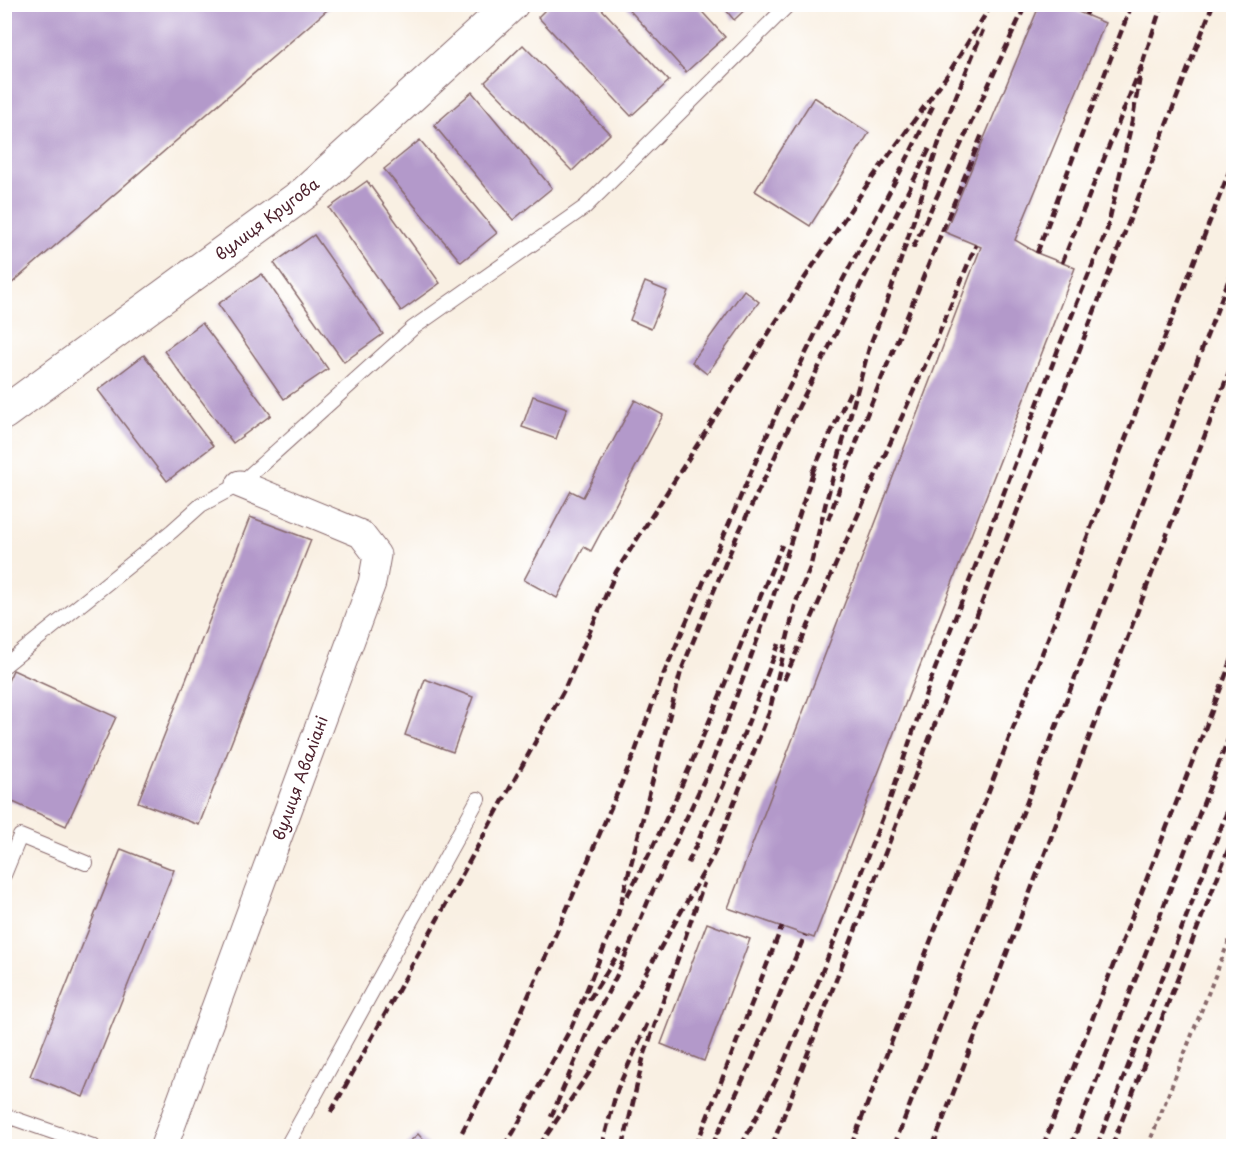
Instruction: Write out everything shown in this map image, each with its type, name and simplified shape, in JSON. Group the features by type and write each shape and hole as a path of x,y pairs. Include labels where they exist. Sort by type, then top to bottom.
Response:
{"street":[{"name":"вулиця Кругова","path":"4,413 306,192 512,4"},
{"name":"вулиця Аваліані","path":"164,1146 372,583 377,555 361,534 240,484"}],"lane":[{"path":"4,666 201,505 240,484 413,328 585,207 789,4"},
{"path":"287,1146 478,799"},
{"path":"4,874 20,836 86,863"},
{"path":"4,1115 93,1146"}],"path":[{"path":"1148,1146 1233,928"}],"building":[{"path":"4,4 334,4 4,290"},
{"path":"551,4 597,4 669,81 631,116 538,17"},
{"path":"624,4 695,4 725,37 686,72"},
{"path":"721,4 751,4 734,20"},
{"path":"1040,4 1059,4 1105,23 1015,240 1037,253 1075,268 814,938 728,908 981,247 945,232"},
{"path":"523,45 610,134 572,171 485,82"},
{"path":"472,92 552,188 513,220 434,125"},
{"path":"814,97 869,133 810,226 755,191"},
{"path":"420,140 497,233 461,262 384,169"},
{"path":"367,181 440,283 401,311 329,208"},
{"path":"314,235 383,334 344,362 274,263"},
{"path":"262,274 328,369 284,399 218,304"},
{"path":"645,282 667,291 651,329 630,320"},
{"path":"744,290 759,302 707,374 692,362"},
{"path":"202,323 271,415 233,443 164,351"},
{"path":"144,355 213,446 167,481 98,390"},
{"path":"533,396 567,408 556,439 522,427"},
{"path":"635,400 663,415 591,551 584,547 557,598 524,580 571,491 583,497"},
{"path":"250,517 311,540 199,825 138,802"},
{"path":"13,670 116,717 66,826 4,798 4,690"},
{"path":"425,679 473,697 453,752 405,735"},
{"path":"121,849 174,870 83,1097 30,1076"},
{"path":"707,923 750,939 704,1061 661,1044"},
{"path":"418,1134 429,1146 405,1146"}],"railway":[{"path":"331,1112 564,690 616,572 786,306 865,188 948,74 992,4"},
{"path":"913,248 1026,4"},
{"path":"1086,15 1090,4"},
{"path":"1037,253 1132,4"},
{"path":"1062,263 1143,62 1162,4"},
{"path":"772,1146 1213,4"},
{"path":"539,1146 589,1073 714,854 769,713 796,602 810,568 870,345 886,305 946,121 983,30"},
{"path":"741,1146 776,1080 813,995 890,799 930,682 1059,347 1107,230 1132,122 1142,65"},
{"path":"462,1132 500,1060 577,886 635,752 662,678 778,410 829,306 933,106"},
{"path":"828,520 865,419 983,132"},
{"path":"503,1146 513,1133 571,1028 618,914 681,671 736,538 799,406 930,148"},
{"path":"851,1146 1234,159"},
{"path":"784,680 935,343 976,245"},
{"path":"894,1146 1234,266"},
{"path":"933,1146 1234,359"},
{"path":"812,473 850,392"},
{"path":"551,1117 587,1033 618,973 649,899 711,765 773,597 815,466"},
{"path":"627,896 690,767 782,545"},
{"path":"688,863 724,784 779,644"},
{"path":"1043,1146 1234,654"},
{"path":"1071,1146 1234,724"},
{"path":"1097,1146 1234,794"},
{"path":"1112,1146 1234,835"},
{"path":"623,1146 643,1059 704,883"},
{"path":"696,1146 782,926"},
{"path":"712,1146 751,1062 805,935"},
{"path":"589,1000 621,949"},
{"path":"602,1146 617,1090 649,1020"}]}
